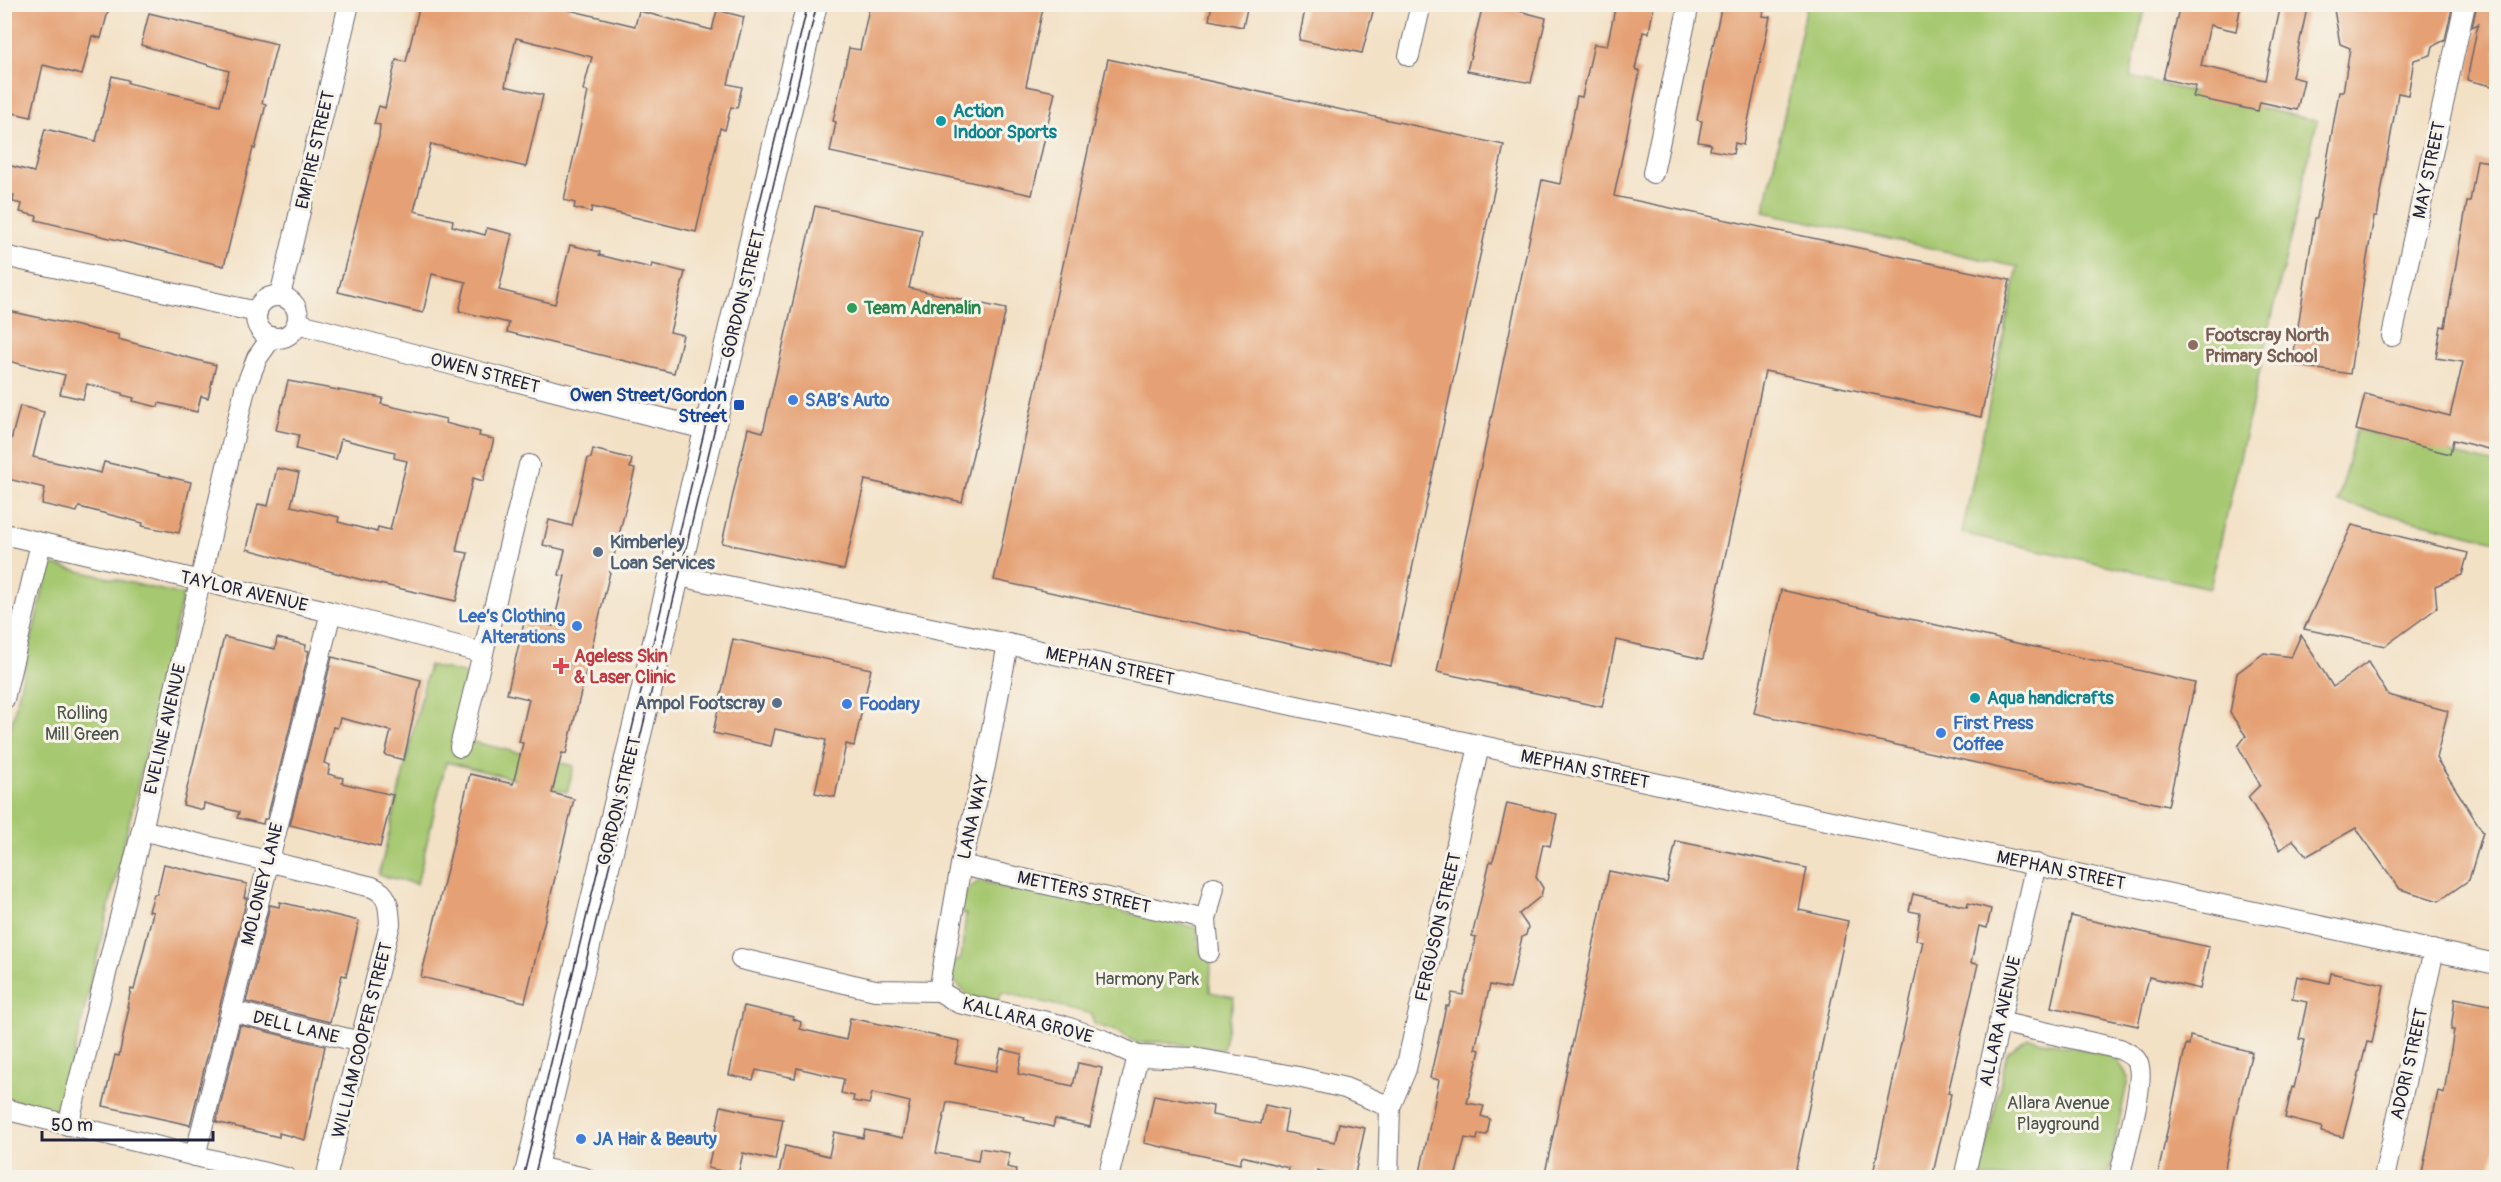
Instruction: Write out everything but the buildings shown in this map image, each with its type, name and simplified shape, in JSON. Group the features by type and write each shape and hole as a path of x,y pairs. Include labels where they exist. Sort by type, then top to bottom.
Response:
{"main road":[{"name":"GORDON STREET","path":"530,1172 812,4"}],"street":[{"name":"EMPIRE STREET","path":"280,296 349,4"},
{"path":"1409,56 1421,4"},
{"path":"1653,173 1689,4"},
{"name":"MAY STREET","path":"2392,336 2465,4"},
{"path":"4,256 256,312"},
{"path":"280,296 288,298 297,309 297,322 295,328 285,336 272,337 261,330 256,312 263,301 280,296"},
{"name":"OWEN STREET","path":"297,322 491,375 709,430"},
{"name":"EVELINE AVENUE","path":"68,1125 142,830 245,389 257,358 272,337"},
{"path":"460,747 529,465"},
{"name":"TAYLOR AVENUE","path":"4,534 331,612 483,653"},
{"path":"4,699 41,543"},
{"name":"MEPHAN STREET","path":"674,574 2496,964"},
{"name":"MOLONEY LANE","path":"195,1156 331,612"},
{"name":"LANA WAY","path":"939,991 961,865 985,766 1008,644"},
{"name":"FERGUSON STREET","path":"1390,1107 1406,1069 1479,746"},
{"path":"142,830 267,862"},
{"name":"WILLIAM COOPER STREET","path":"267,862 372,887 380,890 388,901 390,924 326,1178"},
{"name":"ALLARA AVENUE","path":"1964,1178 2036,864"},
{"name":"METTERS STREET","path":"961,865 1206,920"},
{"path":"1209,952 1206,920 1214,887"},
{"name":"ADORI STREET","path":"2384,1178 2434,950"},
{"name":"KALLARA GROVE","path":"741,959 875,990 939,991 959,1003 1060,1025 1104,1040 1138,1056 1194,1058 1298,1077 1345,1088 1390,1107"},
{"name":"DELL LANE","path":"231,1011 361,1042"},
{"path":"2000,1022 2120,1049 2131,1054 2138,1063 2140,1086 2119,1178"},
{"path":"1108,1178 1138,1056"},
{"path":"1388,1178 1390,1107"},
{"path":"4,1109 286,1178"},
{"path":"530,1172 585,1178"}],"green space":[{"name":"Footscray North Primary School","path":"1807,5 2145,5 2130,77 2317,121 2210,588 1962,533 2018,267 1764,212"},
{"path":"2356,430 2496,464 2496,541 2338,502"},
{"name":"Rolling Mill Green","path":"49,564 183,595 60,1112 4,1098 5,752"},
{"path":"429,665 467,674 453,737 574,766 567,792 446,762 417,884 379,875"},
{"name":"Harmony Park","path":"979,881 1198,928 1200,951 1211,962 1210,992 1234,997 1223,1049 1159,1042 1137,1043 1118,1032 1094,1024 1092,1014 1002,992 997,1002 969,996 953,980 953,962 961,959 966,914 958,911 966,891"},
{"name":"Allara Avenue Playground","path":"2028,1038 2115,1056 2128,1078 2108,1177 1980,1178 2007,1053"}],"tram line":[{"path":"523,1178 808,4"},
{"path":"534,1178 817,4"}],"place":[{"name":"Action Indoor Sports","path":"941,121"},
{"name":"Team Adrenalin","path":"852,308"},
{"name":"Footscray North Primary School","path":"2193,345"},
{"name":"SAB’s Auto","path":"793,400"},
{"name":"Owen Street/Gordon Street","path":"739,405"},
{"name":"Kimberley Loan Services","path":"598,552"},
{"name":"Lee’s Clothing Alterations","path":"577,626"},
{"name":"Ageless Skin & Laser Clinic","path":"561,666"},
{"name":"Aqua handicrafts","path":"1975,698"},
{"name":"Ampol Footscray","path":"777,703"},
{"name":"Foodary","path":"847,704"},
{"name":"First Press Coffee","path":"1941,733"},
{"name":"JA Hair & Beauty","path":"581,1139"}]}
